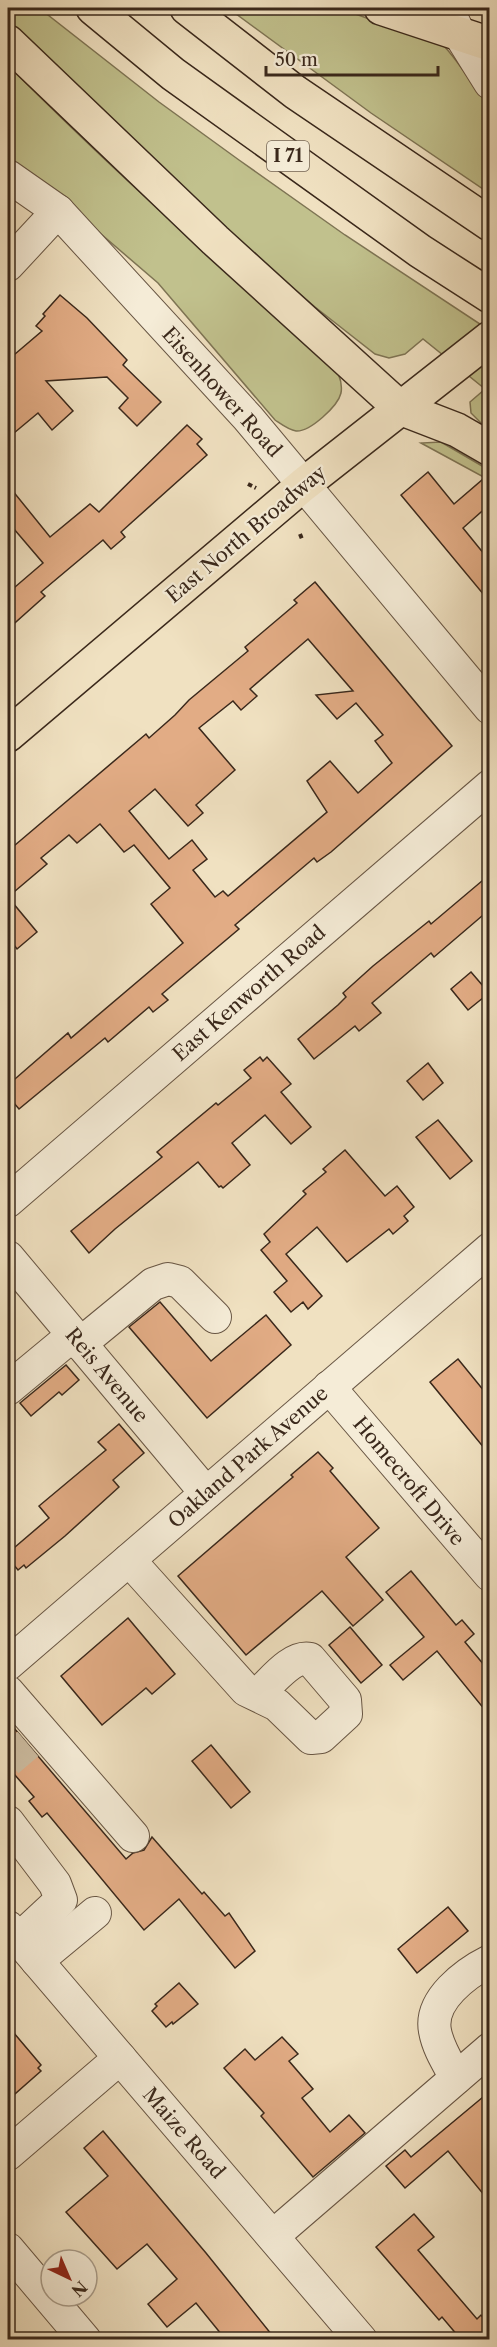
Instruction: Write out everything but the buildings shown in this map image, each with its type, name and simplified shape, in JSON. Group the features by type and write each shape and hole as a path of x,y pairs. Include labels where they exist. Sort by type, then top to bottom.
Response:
{"main road":[{"name":"I 71","path":"93,8 183,81 420,251 489,296"},
{"path":"187,8 295,92 489,224"},
{"path":"381,8 465,29"},
{"path":"8,42 215,240 400,408 457,430 489,449"},
{"name":"East North Broadway","path":"8,735 303,485 489,338"}],"street":[{"path":"465,29 489,83"},
{"name":"Eisenhower Road","path":"8,176 58,211 248,418 489,708"},
{"path":"8,265 58,211"},
{"name":"East Kenworth Road","path":"8,1201 489,786"},
{"name":"Oakland Park Avenue","path":"8,1664 489,1249"},
{"name":"Reis Avenue","path":"8,1257 206,1494"},
{"path":"8,1389 153,1284 168,1279 180,1282 214,1317"},
{"name":"Homecroft Drive","path":"329,1387 489,1575"},
{"path":"129,1560 246,1689 258,1694"},
{"path":"8,1692 35,1738 133,1836"},
{"path":"8,1822 55,1884 61,1900 21,1942"},
{"path":"21,1942 96,1913"},
{"name":"Maize Road","path":"21,1942 359,2339"},
{"path":"456,2078 443,2054 434,2029 438,2005 458,1982 489,1961"},
{"path":"273,2236 489,2049"},
{"path":"8,2154 120,2058"},
{"path":"8,2249 85,2340"}],"path":[{"path":"248,484 257,488"}],"green space":[{"path":"8,8 39,8 159,102 239,160 345,235 489,330 489,431 471,413 470,402 485,389 423,339 405,354 389,358 375,354 315,307 240,243 8,22"},
{"path":"228,8 339,8 444,46 489,101 489,193 371,113"},
{"path":"8,65 166,216 331,362 339,376 341,393 335,405 323,417 309,427 296,431 275,420 158,283 94,228 8,160"},
{"path":"441,442 489,470 489,480 421,443"}],"tunnel":[{"path":"8,1761 28,1744"}]}
